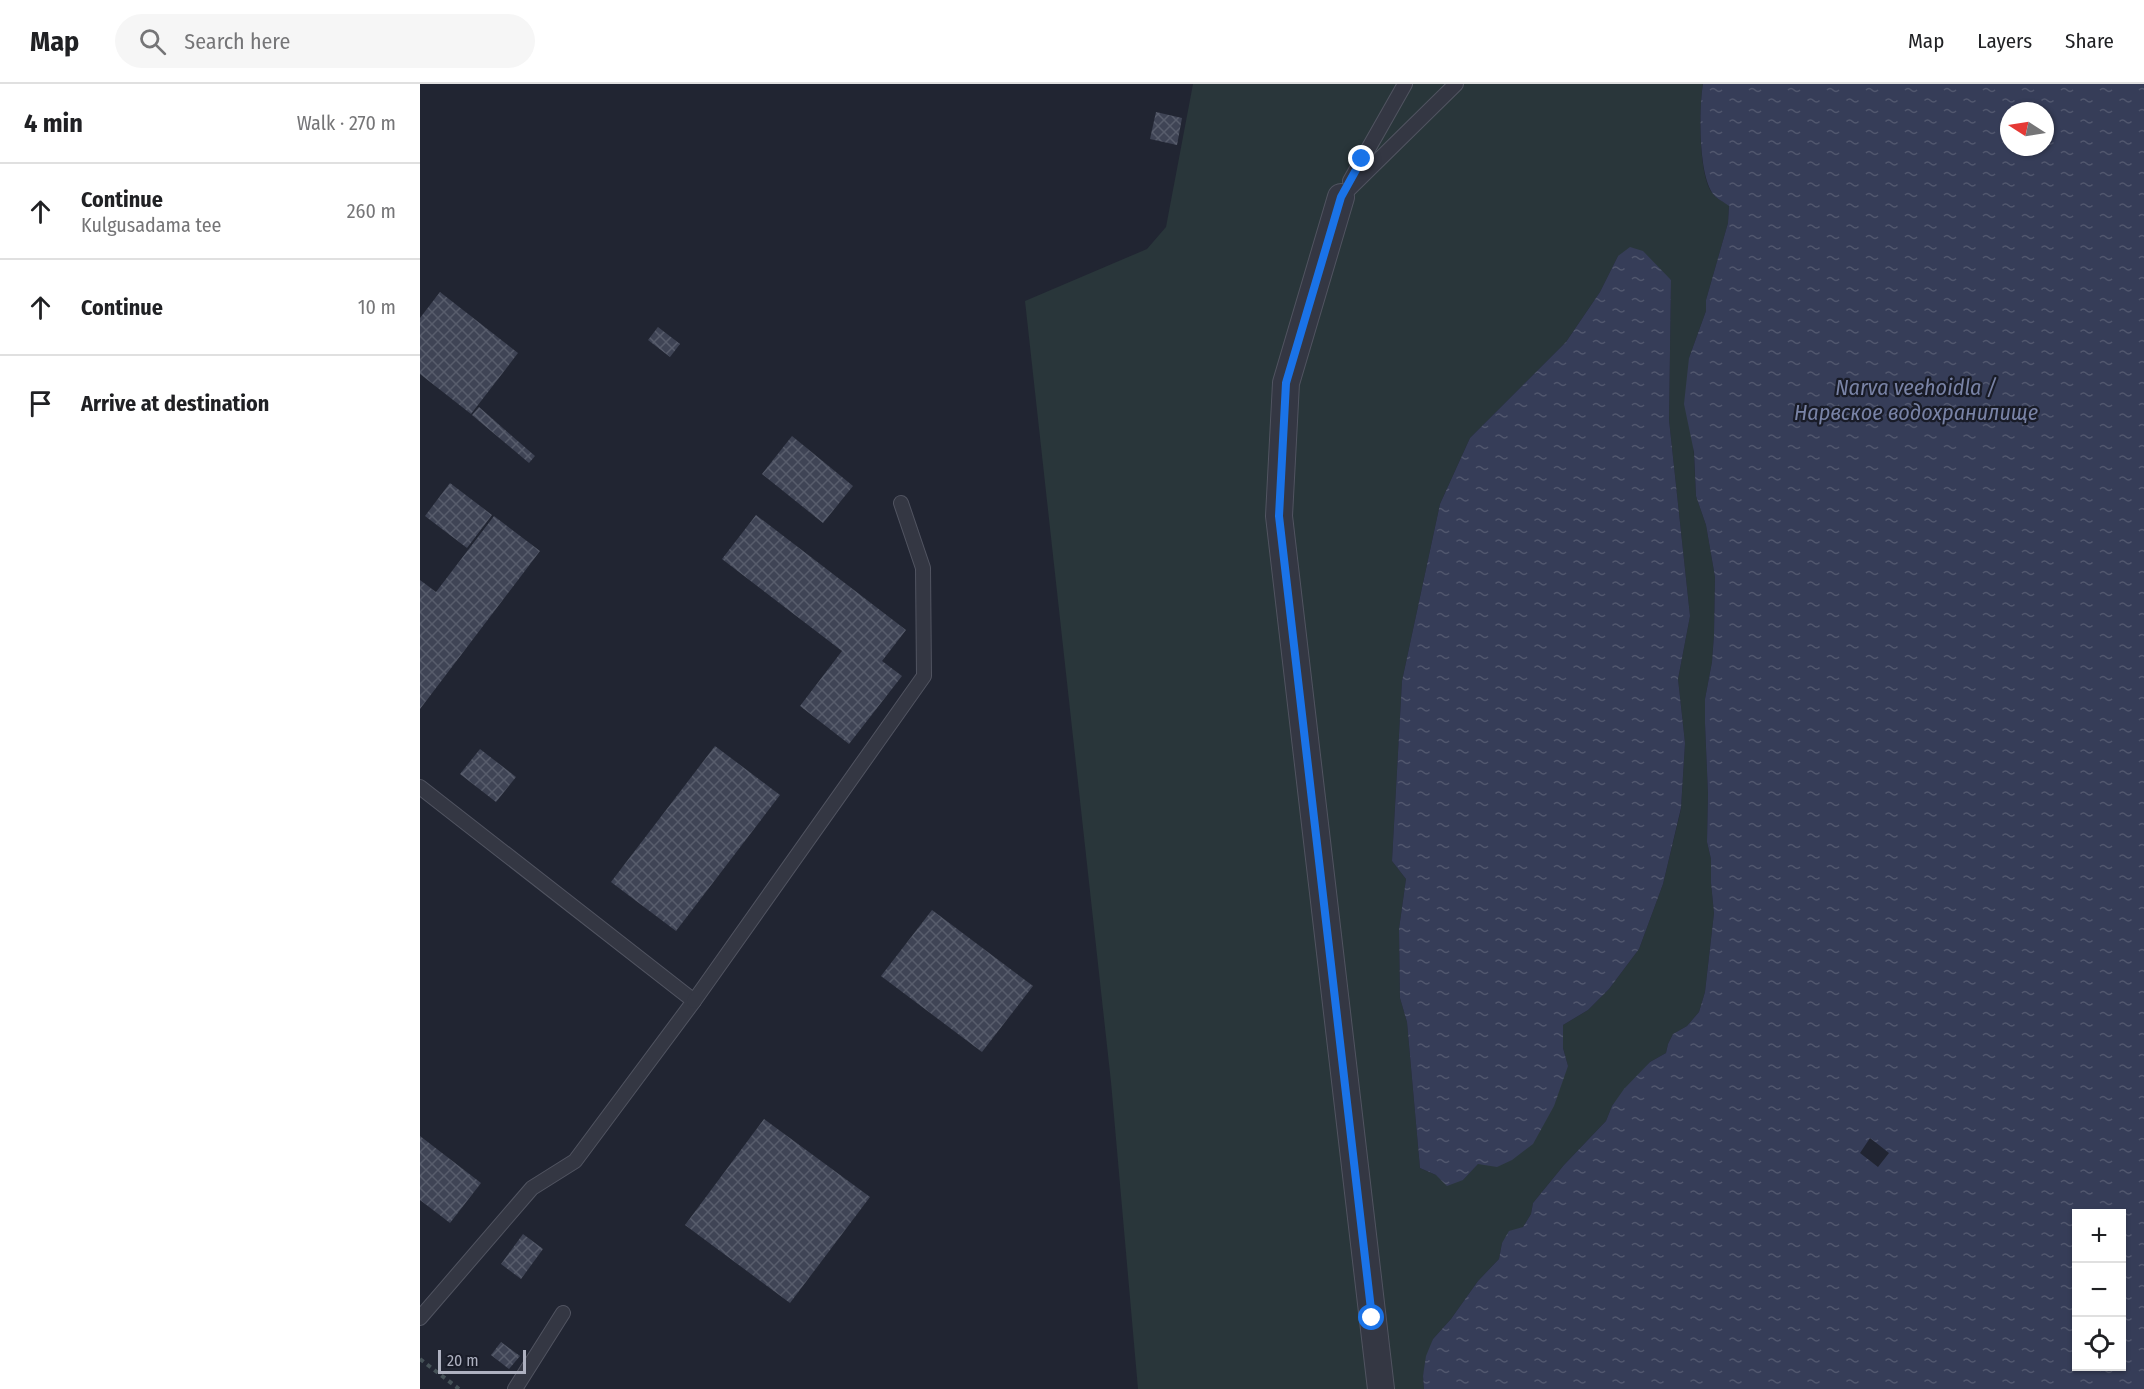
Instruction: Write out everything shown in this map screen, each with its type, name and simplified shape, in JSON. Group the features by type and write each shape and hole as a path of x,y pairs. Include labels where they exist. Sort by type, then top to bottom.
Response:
{"street":[{"path":"1341,197 1286,383 1279,516 1381,1389"}],"lane":[{"path":"1341,197 1405,84"},
{"path":"1341,197 1456,84"},
{"path":"420,1318 532,1188 575,1161 694,1001 924,676 923,568 901,503"},
{"path":"420,788 694,1001"},
{"path":"515,1389 563,1313"}],"path":[{"path":"420,1359 459,1389"}],"shaded area":[{"path":"1193,84 1703,84 1700,124 1705,173 1713,194 1729,205 1728,223 1706,300 1706,311 1689,358 1696,496 1706,525 1715,577 1712,662 1705,699 1707,842 1711,859 1714,913 1705,992 1699,1012 1687,1026 1673,1034 1666,1053 1650,1062 1612,1106 1606,1121 1564,1165 1533,1203 1531,1214 1523,1227 1502,1243 1499,1259 1478,1281 1451,1319 1433,1339 1423,1376 1424,1389 1138,1389 1111,1082 1025,301 1147,249 1166,227","holes":["1618,256 1671,280 1669,420 1690,616 1678,679 1685,743 1681,809 1663,884 1639,949 1609,989 1588,1010 1563,1025 1563,1048 1568,1066 1463,1180 1436,1175 1420,1168 1407,1022 1400,998 1399,929 1406,879 1392,861 1402,681 1440,504 1470,438 1566,342 1600,292"]}],"water":[{"name":"Narva veehoidla / Нарвское водохранилище","path":"1703,84 2144,84 2144,1389 1424,1389 1426,1356 1433,1339 1451,1319 1478,1281 1499,1259 1502,1243 1509,1231 1523,1227 1531,1214 1533,1203 1564,1165 1606,1121 1612,1106 1624,1089 1650,1062 1666,1053 1673,1034 1687,1026 1699,1012 1705,992 1714,913 1711,859 1707,842 1705,699 1712,662 1715,577 1706,525 1696,496 1694,452 1684,404 1689,358 1706,311 1706,300 1728,223 1729,206 1714,195 1709,186 1702,158","holes":["1870,1138 1889,1153 1878,1167 1860,1153"]},
{"path":"1630,247 1643,251 1671,280 1669,420 1690,616 1678,679 1685,743 1681,808 1663,884 1639,949 1609,989 1588,1010 1563,1025 1563,1048 1568,1066 1554,1106 1533,1144 1512,1160 1497,1167 1478,1164 1463,1180 1447,1186 1436,1175 1420,1168 1407,1022 1400,998 1399,929 1406,879 1392,861 1402,681 1440,504 1470,438 1566,342 1600,292 1618,256"}],"building":[{"path":"1156,112 1182,118 1177,145 1150,139"},
{"path":"440,292 518,353 471,414 420,374 420,318"},
{"path":"658,327 680,344 670,357 648,340"},
{"path":"479,407 535,456 529,463 472,415"},
{"path":"792,436 853,486 823,523 762,474"},
{"path":"450,483 492,515 467,548 425,516"},
{"path":"756,515 906,630 882,661 902,676 849,744 800,706 842,651 722,559"},
{"path":"494,516 540,551 420,709 420,580 436,592"},
{"path":"715,746 780,795 676,931 611,882"},
{"path":"480,749 516,777 496,802 460,774"},
{"path":"932,910 1033,986 982,1052 881,976"},
{"path":"764,1119 870,1197 790,1303 685,1225"},
{"path":"420,1136 481,1183 450,1223 420,1200"},
{"path":"523,1234 543,1249 521,1279 501,1264"},
{"path":"501,1342 520,1356 509,1369 491,1355"}],"route":[{"path":"1362,159 1341,197 1286,383 1279,516 1372,1318"}]}
